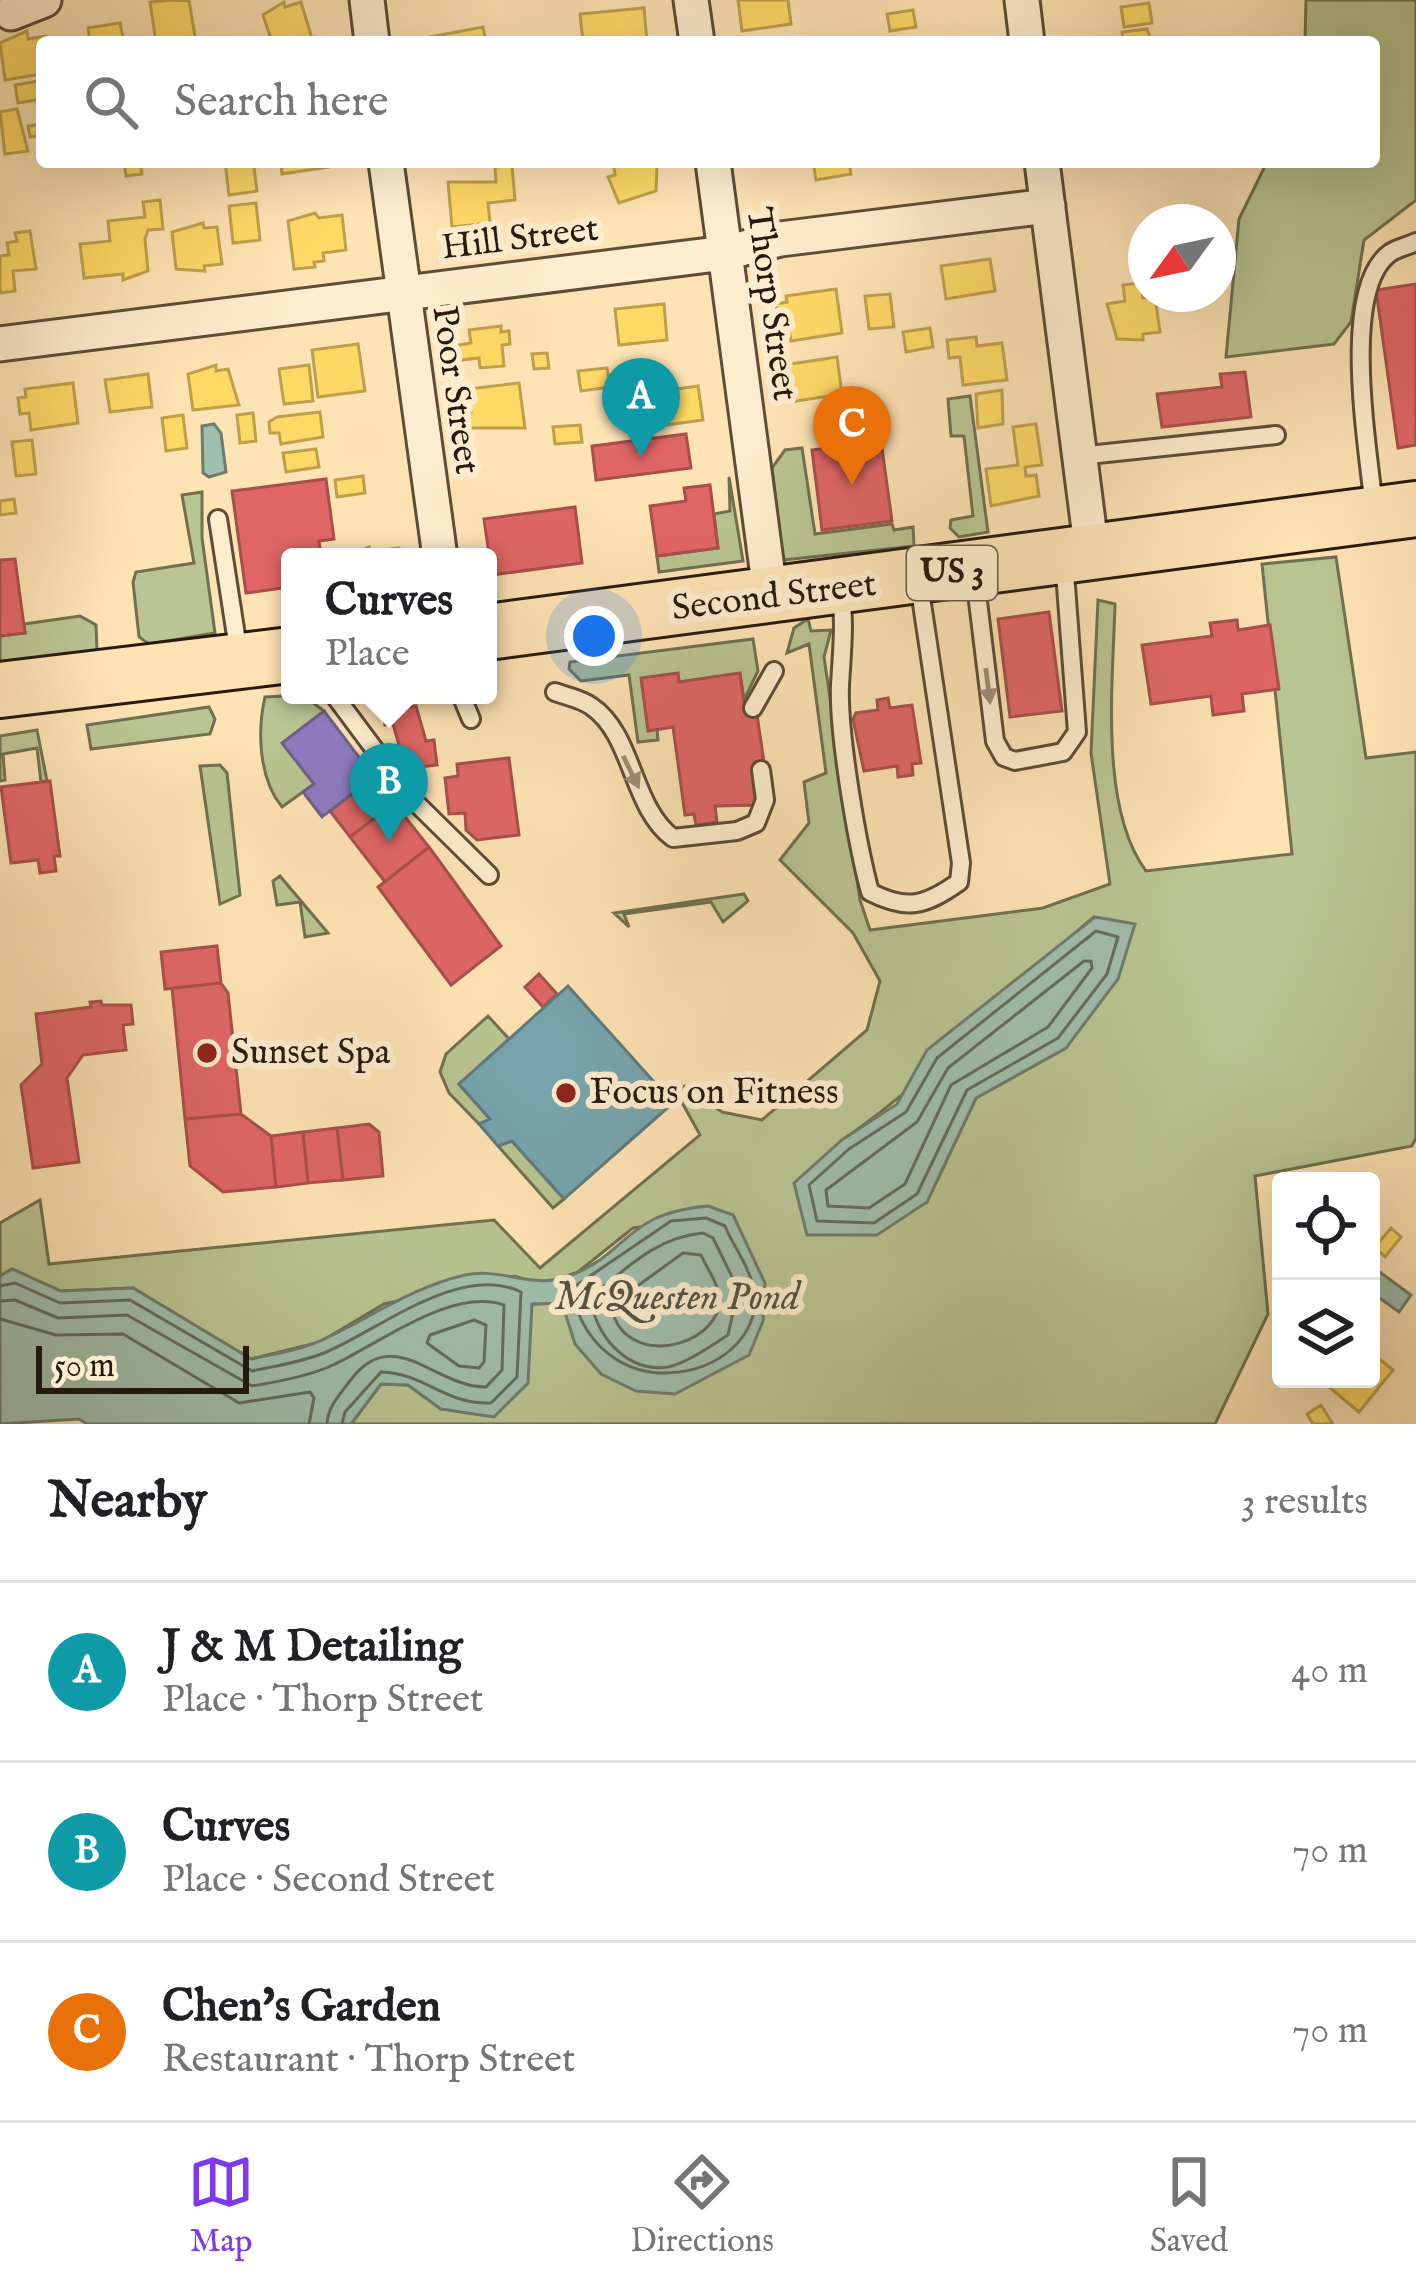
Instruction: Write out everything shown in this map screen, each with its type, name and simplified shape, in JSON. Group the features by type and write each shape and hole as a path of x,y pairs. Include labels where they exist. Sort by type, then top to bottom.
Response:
{"main road":[{"name":"Second Street","path":"497,631 841,589 1395,512"},
{"path":"0,690 265,658"}],"street":[{"path":"11,13 44,0"},
{"path":"367,0 371,36"},
{"path":"691,0 696,36"},
{"path":"1022,0 1026,36"},
{"name":"Poor Street","path":"387,168 439,548"},
{"name":"Thorp Street","path":"713,168 771,598"},
{"path":"1043,168 1079,456 1078,555"},
{"name":"Hill Street","path":"0,344 725,253 780,238 1048,206"}],"lane":[{"path":"1395,512 1361,346 1366,290 1388,254 1416,242"},
{"path":"1079,456 1276,435"},
{"path":"218,519 265,658"},
{"path":"974,570 995,741 1004,757 1015,761 1063,752 1077,731 1078,555"},
{"path":"841,589 847,640 840,688 862,863 870,892 901,907 930,902 959,882 961,863 918,578"},
{"path":"753,708 774,671"},
{"path":"554,692 591,706 607,723 657,826 673,838 737,831 756,824 765,800 761,770"},
{"path":"341,704 410,797 489,875"},
{"path":"465,704 471,719"}],"green space":[{"path":"1306,0 1416,0 1416,200 1364,240 1351,322 1334,344 1226,357 1230,312 1236,312 1239,219 1264,168 1380,168 1380,36 1305,36"},
{"path":"970,396 988,532 959,537 950,528 951,520 973,516 964,436 951,436 948,399"},
{"path":"802,448 815,534 892,524 894,530 913,527 914,546 783,560 772,468 785,450"},
{"path":"729,477 743,561 659,572 657,556 718,548 714,514 730,511"},
{"path":"202,492 202,538 215,633 149,644 139,637 136,572 194,563 182,495"},
{"path":"1336,557 1366,758 1416,752 1416,1138 1412,1146 1255,1176 1268,1314 1215,1424 351,1424 381,1384 408,1385 441,1409 532,1304 562,1303 746,1246 733,1215 633,1228 578,1272 541,1285 515,1276 384,1304 320,1342 251,1359 133,1288 60,1291 12,1269 0,1276 0,1223 40,1200 49,1264 494,1220 540,1268 700,1135 675,1090 685,1086 722,1112 762,1120 867,1030 880,981 853,933 780,860 809,823 804,782 826,773 809,644 787,653 794,628 808,619 811,631 831,630 824,657 860,900 870,930 1043,908 1110,884 1091,753 1098,600 1115,604 1115,779 1131,845 1146,871 1292,854 1262,564","holes":["1094,917 1134,925 1066,1048 976,1098 927,1202 842,1140 909,1089"]},
{"path":"80,616 96,625 97,651 0,663 0,636 25,633 24,624"},
{"path":"753,639 758,671 744,700 740,674 679,682 678,674 657,730 658,740 638,742 629,675 581,681 569,669 570,662"},
{"path":"281,696 281,704 315,704 324,711 283,743 314,784 282,807 262,755 265,697"},
{"path":"209,707 215,719 210,734 91,749 87,725"},
{"path":"37,730 47,781 41,782 37,748 3,754 5,780 0,781 0,736"},
{"path":"220,765 227,773 240,895 220,904 200,766"},
{"path":"280,876 328,933 305,937 300,902 277,905 273,881"},
{"path":"744,894 748,901 723,922 711,902 624,914 629,927 614,913"},
{"path":"488,1016 509,1039 459,1084 490,1119 479,1124 449,1093 440,1072 446,1054"},
{"path":"512,1141 564,1199 553,1208 498,1146"}],"water":[{"path":"214,424 221,433 226,472 209,477 203,473 202,426"},
{"path":"1095,917 1135,924 1118,979 1066,1048 976,1098 927,1202 877,1235 807,1235 794,1183 842,1140 897,1104 927,1050"},
{"name":"McQuesten Pond","path":"708,1206 733,1215 765,1283 763,1321 749,1355 675,1394 636,1391 601,1374 575,1344 562,1303 532,1304 528,1383 494,1417 441,1409 408,1385 381,1384 351,1424 87,1424 79,1419 0,1424 0,1276 12,1269 61,1291 133,1288 251,1359 314,1343 409,1295 465,1275 544,1281 572,1275 660,1216"},
{"path":"1380,1272 1411,1295 1399,1312 1380,1298"}],"building: Homes":[{"path":"738,0 788,0 791,24 742,31"},
{"path":"189,1 195,36 155,36 150,2"},
{"path":"284,2 285,7 301,2 311,36 270,36 263,15"},
{"path":"1149,3 1152,23 1124,27 1121,7"},
{"path":"644,8 646,36 582,36 580,14"},
{"path":"913,10 916,27 890,31 887,14"},
{"path":"120,23 123,36 89,36 88,28"},
{"path":"483,27 485,36 435,36"},
{"path":"1147,29 1150,36 1122,36 1122,32"},
{"path":"27,31 28,39 36,38 36,75 5,80 0,43"},
{"path":"36,82 36,100 18,103 15,85"},
{"path":"17,109 28,151 5,154 0,112"},
{"path":"125,168 141,168 142,174 126,176"},
{"path":"226,168 254,168 257,191 229,195"},
{"path":"282,168 322,168 282,174"},
{"path":"495,168 512,168 515,200 488,203 490,223 452,227 448,182 496,182"},
{"path":"614,168 657,168 656,191 619,203 608,177 615,175"},
{"path":"814,168 850,168 851,174 816,180"},
{"path":"160,200 163,229 148,230 145,239 148,271 123,280 123,274 84,278 80,244 110,241 108,221 145,217 143,202"},
{"path":"256,203 260,240 233,243 229,206"},
{"path":"315,213 319,218 342,215 346,250 323,253 324,261 314,262 315,267 294,269 288,221"},
{"path":"203,223 204,228 217,227 222,264 204,266 205,271 176,269 172,232"},
{"path":"30,231 36,269 13,271 15,291 0,293 0,256 9,255 7,243 17,241 15,233"},
{"path":"990,259 995,291 946,299 941,266"},
{"path":"1128,284 1128,312 1157,312 1160,332 1143,334 1143,340 1117,339 1107,304 1125,301 1123,285"},
{"path":"836,289 842,333 791,341 790,335 781,336 776,304 787,302 786,296"},
{"path":"890,294 894,327 869,329 865,296"},
{"path":"664,304 667,340 619,345 615,309"},
{"path":"501,326 501,332 509,331 510,344 502,345 504,366 480,368 479,358 461,360 459,345 471,343 469,330"},
{"path":"930,328 933,347 906,352 903,332"},
{"path":"976,337 977,346 1002,343 1007,380 963,385 960,357 949,358 947,340"},
{"path":"358,344 365,391 318,397 312,350"},
{"path":"547,353 549,368 534,369 532,354"},
{"path":"837,357 842,394 790,402 784,365"},
{"path":"216,365 216,371 228,369 239,405 193,410 188,374"},
{"path":"309,365 313,401 284,404 279,369"},
{"path":"607,368 610,387 581,391 578,371"},
{"path":"148,374 152,407 110,412 105,380"},
{"path":"668,381 670,390 698,386 703,420 659,426 654,383"},
{"path":"73,383 78,423 31,430 29,413 20,414 18,398 26,397 25,389"},
{"path":"519,383 525,428 466,428 464,412 471,412 469,389"},
{"path":"1002,390 1003,424 978,428 976,394"},
{"path":"320,412 323,437 281,444 279,433 270,433 269,422 277,417"},
{"path":"253,413 256,441 240,443 237,415"},
{"path":"183,415 187,448 166,451 162,418"},
{"path":"1036,424 1042,465 1025,467 1026,476 1036,475 1039,496 991,506 986,469 1018,465 1013,427"},
{"path":"580,425 582,442 555,444 553,427"},
{"path":"32,440 36,474 16,476 12,442"},
{"path":"316,449 319,467 286,472 283,453"},
{"path":"363,476 365,493 337,497 335,480"},
{"path":"14,499 16,513 0,515 0,501"},
{"path":"1391,1228 1401,1237 1385,1257 1380,1241"},
{"path":"1380,1359 1393,1370 1380,1386"},
{"path":"1330,1388 1378,1388 1359,1412"},
{"path":"1321,1405 1333,1424 1313,1424 1307,1414"}],"building: Shops":[{"path":"1416,284 1416,445 1398,448 1376,290"},
{"path":"1245,372 1251,417 1162,427 1157,394 1222,387 1220,374"},
{"path":"686,434 691,468 596,480 592,446"},
{"path":"881,441 892,521 822,530 812,450"},
{"path":"326,479 334,539 319,541 320,548 281,548 281,588 246,593 232,491"},
{"path":"710,485 718,548 657,556 650,506 686,501 684,488"},
{"path":"575,507 582,563 497,574 497,548 488,548 484,519"},
{"path":"15,559 25,633 0,636 0,560"},
{"path":"1049,612 1062,711 1010,717 998,619"},
{"path":"1237,620 1238,630 1270,625 1279,689 1242,694 1244,711 1213,715 1211,696 1151,704 1142,645 1212,636 1210,623"},
{"path":"678,673 679,682 740,673 745,709 756,708 765,769 760,805 715,806 717,822 696,825 694,814 685,815 673,727 648,731 641,678"},
{"path":"888,698 890,708 912,705 921,763 912,764 913,775 898,777 897,766 864,771 853,719 856,713 878,710 877,700"},
{"path":"382,704 416,706 426,741 434,740 437,765 412,768 401,752 393,724 385,725"},
{"path":"509,758 519,835 477,840 466,830 465,813 449,814 445,778 458,776 457,764"},
{"path":"374,777 394,803 350,837 330,811"},
{"path":"50,781 60,856 54,856 56,871 40,873 38,860 11,863 1,787"},
{"path":"394,803 429,847 385,882 350,837"},
{"path":"429,847 501,946 451,985 378,887"},
{"path":"217,946 221,983 165,989 161,952"},
{"path":"539,974 557,994 543,1007 525,987"},
{"name":"Sunset Spa","path":"221,983 228,993 241,1114 185,1119 172,988"},
{"path":"101,1001 102,1005 131,1005 133,1024 123,1025 126,1050 83,1055 67,1078 79,1162 33,1168 21,1085 42,1064 36,1014 91,1007 90,1002"},
{"path":"241,1114 271,1136 276,1187 223,1192 190,1166 185,1119"},
{"path":"369,1124 379,1132 383,1176 343,1180 337,1128"},
{"path":"337,1128 343,1180 308,1183 303,1132"},
{"path":"303,1132 308,1183 276,1187 271,1136"}],"building: Offices":[{"path":"324,711 374,777 322,817 303,792 314,784 282,743"}],"building: Public":[{"name":"Focus on Fitness","path":"568,986 673,1103 564,1199 512,1141 498,1146 479,1124 490,1119 459,1084"}],"place":[{"name":"J & M Detailing","path":"641,457"},
{"name":"Chen's Garden","path":"852,485"},
{"name":"Curves","path":"389,842"},
{"name":"Sunset Spa","path":"207,1053"},
{"name":"Focus on Fitness","path":"566,1093"}]}
